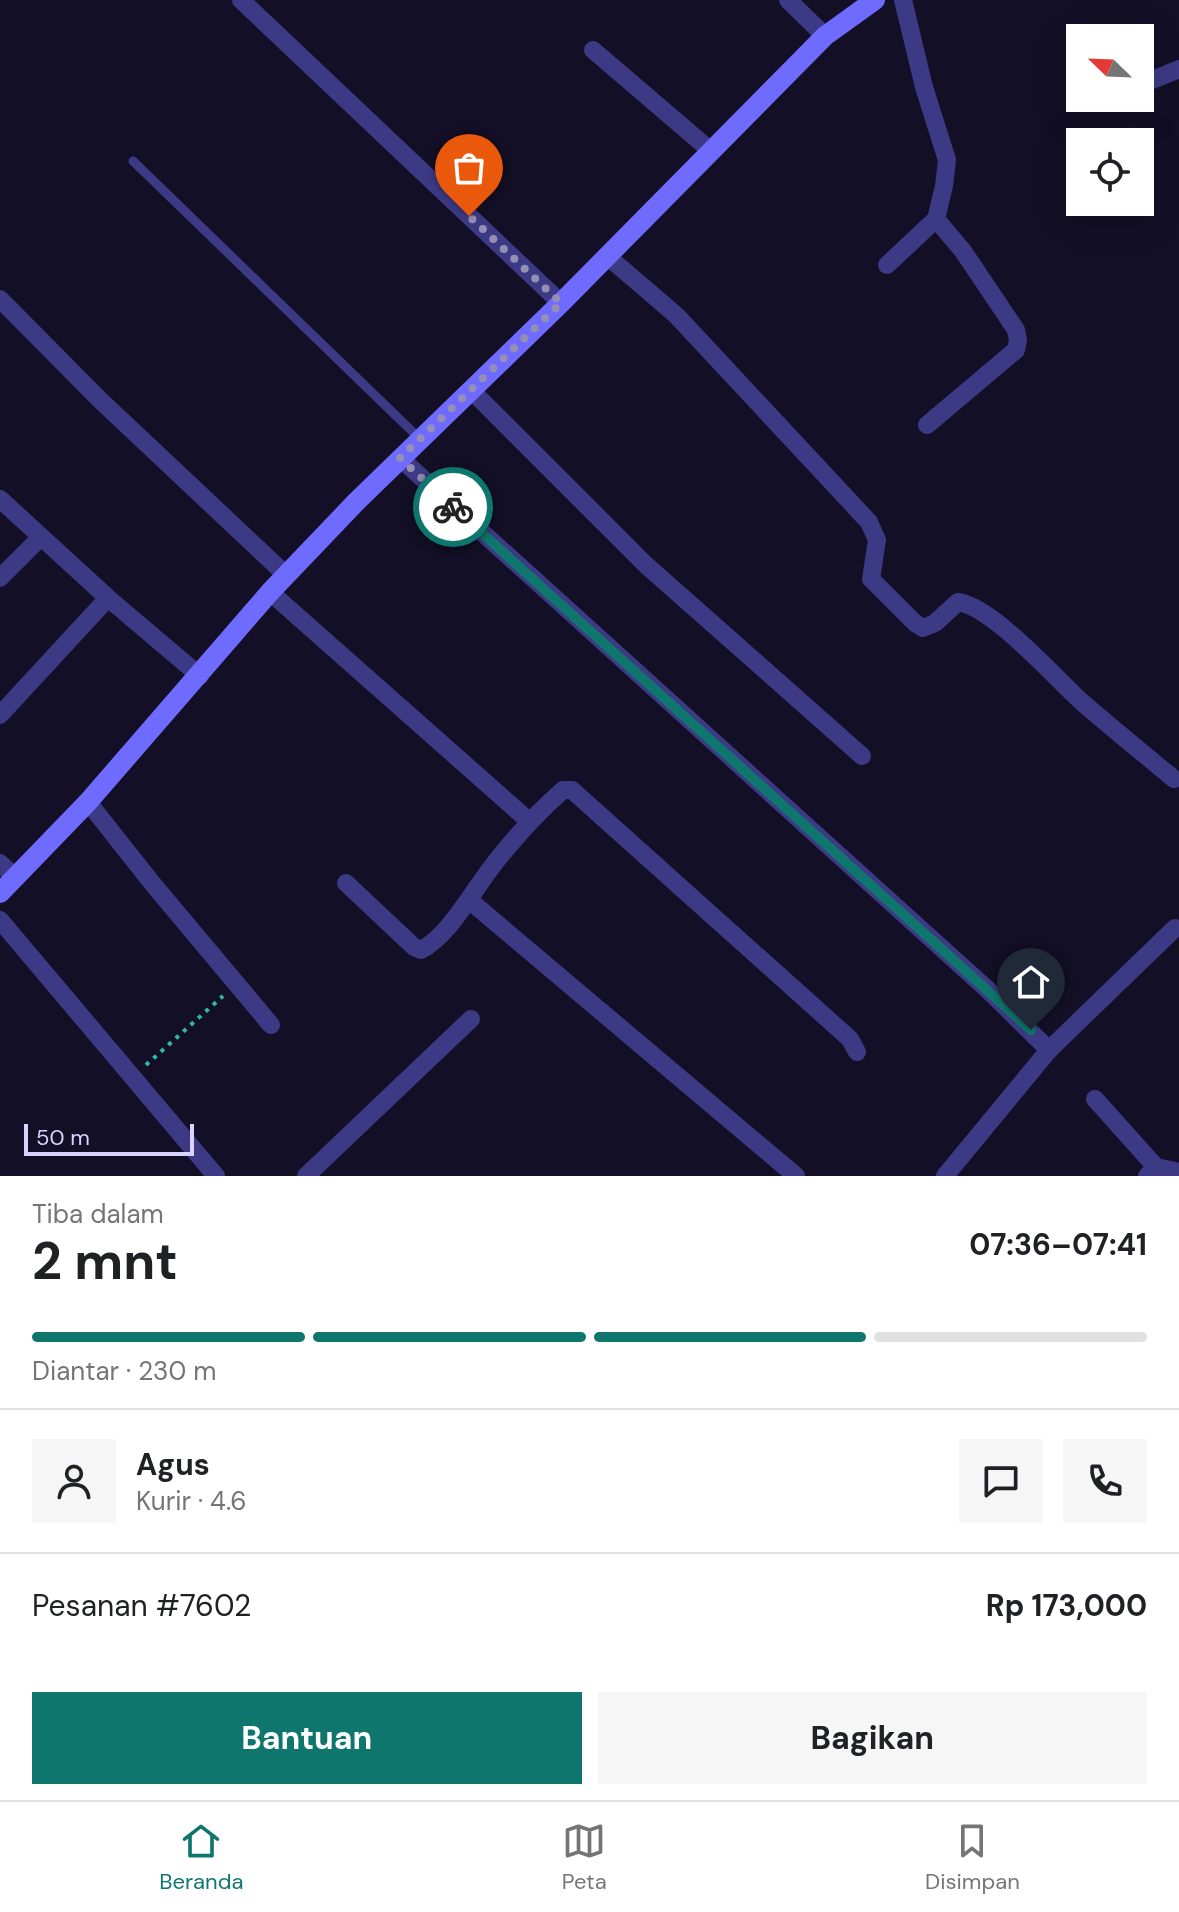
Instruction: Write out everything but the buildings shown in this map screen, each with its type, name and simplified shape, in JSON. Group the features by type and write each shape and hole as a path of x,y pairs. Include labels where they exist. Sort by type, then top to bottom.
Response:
{"main road":[{"path":"0,893 88,802 270,592 400,458 561,303 825,36 875,0"}],"street":[{"path":"241,0 561,303"},
{"path":"788,0 825,36"},
{"path":"887,265 936,219 947,160 924,87 903,0"},
{"path":"593,50 711,151"},
{"path":"1154,79 1179,69"},
{"path":"927,425 1016,350 1018,340 1016,330 963,251 936,219"},
{"path":"607,256 676,315 869,522 877,540 871,579 915,623 923,628 931,625 958,602 973,606 1174,779"},
{"path":"0,299 99,399 286,575"},
{"path":"471,390 646,565 862,756"},
{"path":"400,458 988,990 1049,1050"},
{"path":"0,499 108,598 200,676"},
{"path":"0,578 41,537"},
{"path":"270,592 529,821"},
{"path":"0,715 108,598"},
{"path":"346,883 414,947 421,950 430,945 469,900 529,821 563,790 572,790 850,1039 857,1052"},
{"path":"88,802 271,1025"},
{"path":"0,863 16,878"},
{"path":"469,900 796,1176"},
{"path":"0,920 216,1176"},
{"path":"945,1176 1049,1050 1175,928"},
{"path":"306,1176 471,1019"},
{"path":"1095,1099 1152,1172 1179,1172"}],"lane":[{"path":"133,161 420,439"}],"path":[{"path":"132,1077 236,985"}],"way so far":[{"path":"453,507 400,458 561,303 469,216"}],"route":[{"path":"453,507 1031,1030"}]}
